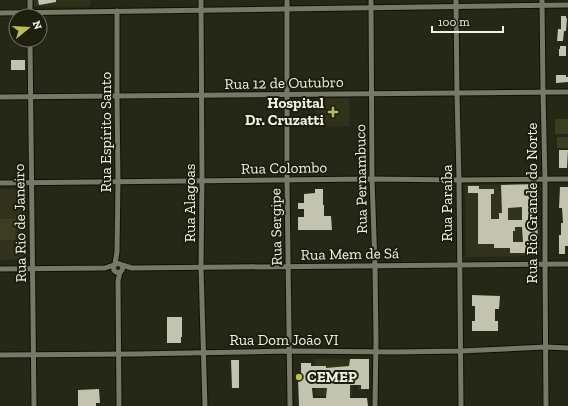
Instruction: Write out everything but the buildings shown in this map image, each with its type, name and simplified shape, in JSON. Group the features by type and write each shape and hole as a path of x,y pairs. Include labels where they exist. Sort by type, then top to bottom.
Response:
{"street":[{"name":"Rua Alagoas","path":"201,0 202,267 205,406"},
{"name":"Rua Sergipe","path":"287,0 287,179 290,406"},
{"name":"Rua Pernambuco","path":"371,0 372,179 375,266 375,406"},
{"name":"Rua Paraíba","path":"456,0 461,406"},
{"path":"48,13 117,11 287,10 542,3 568,5"},
{"name":"Rua Rio Grande do Norte","path":"542,3 545,180 546,406"},
{"name":"Rua Espírito Santo","path":"117,11 118,406"},
{"name":"Rua Rio de Janeiro","path":"30,48 34,406"},
{"name":"Rua 12 de Outubro","path":"0,97 568,92"},
{"name":"Rua Colombo","path":"0,183 287,179 568,179"},
{"name":"Rua Mem de Sá","path":"118,268 545,263 568,264"},
{"path":"0,269 118,268"},
{"name":"Rua Dom João VI","path":"0,355 289,351 375,352 546,347 568,348"}],"shaded area":[{"path":"34,0 90,0 90,6 34,6"},
{"name":"Hospital Dr. Cruzatti","path":"349,98 350,126 317,126 316,99"},
{"path":"555,119 568,119 568,134 555,134"},
{"path":"557,137 568,137 568,148 557,148"},
{"path":"538,184 540,256 466,257 465,185"},
{"path":"0,189 23,189 24,259 0,260"},
{"path":"0,219 16,219 15,240 0,240"},
{"path":"315,359 349,359 350,374 369,374 369,390 358,390 358,385 353,385 352,396 315,396"}],"place":[{"name":"Hospital Dr. Cruzatti","path":"333,112"},
{"name":"CEMEP","path":"299,377"}]}
